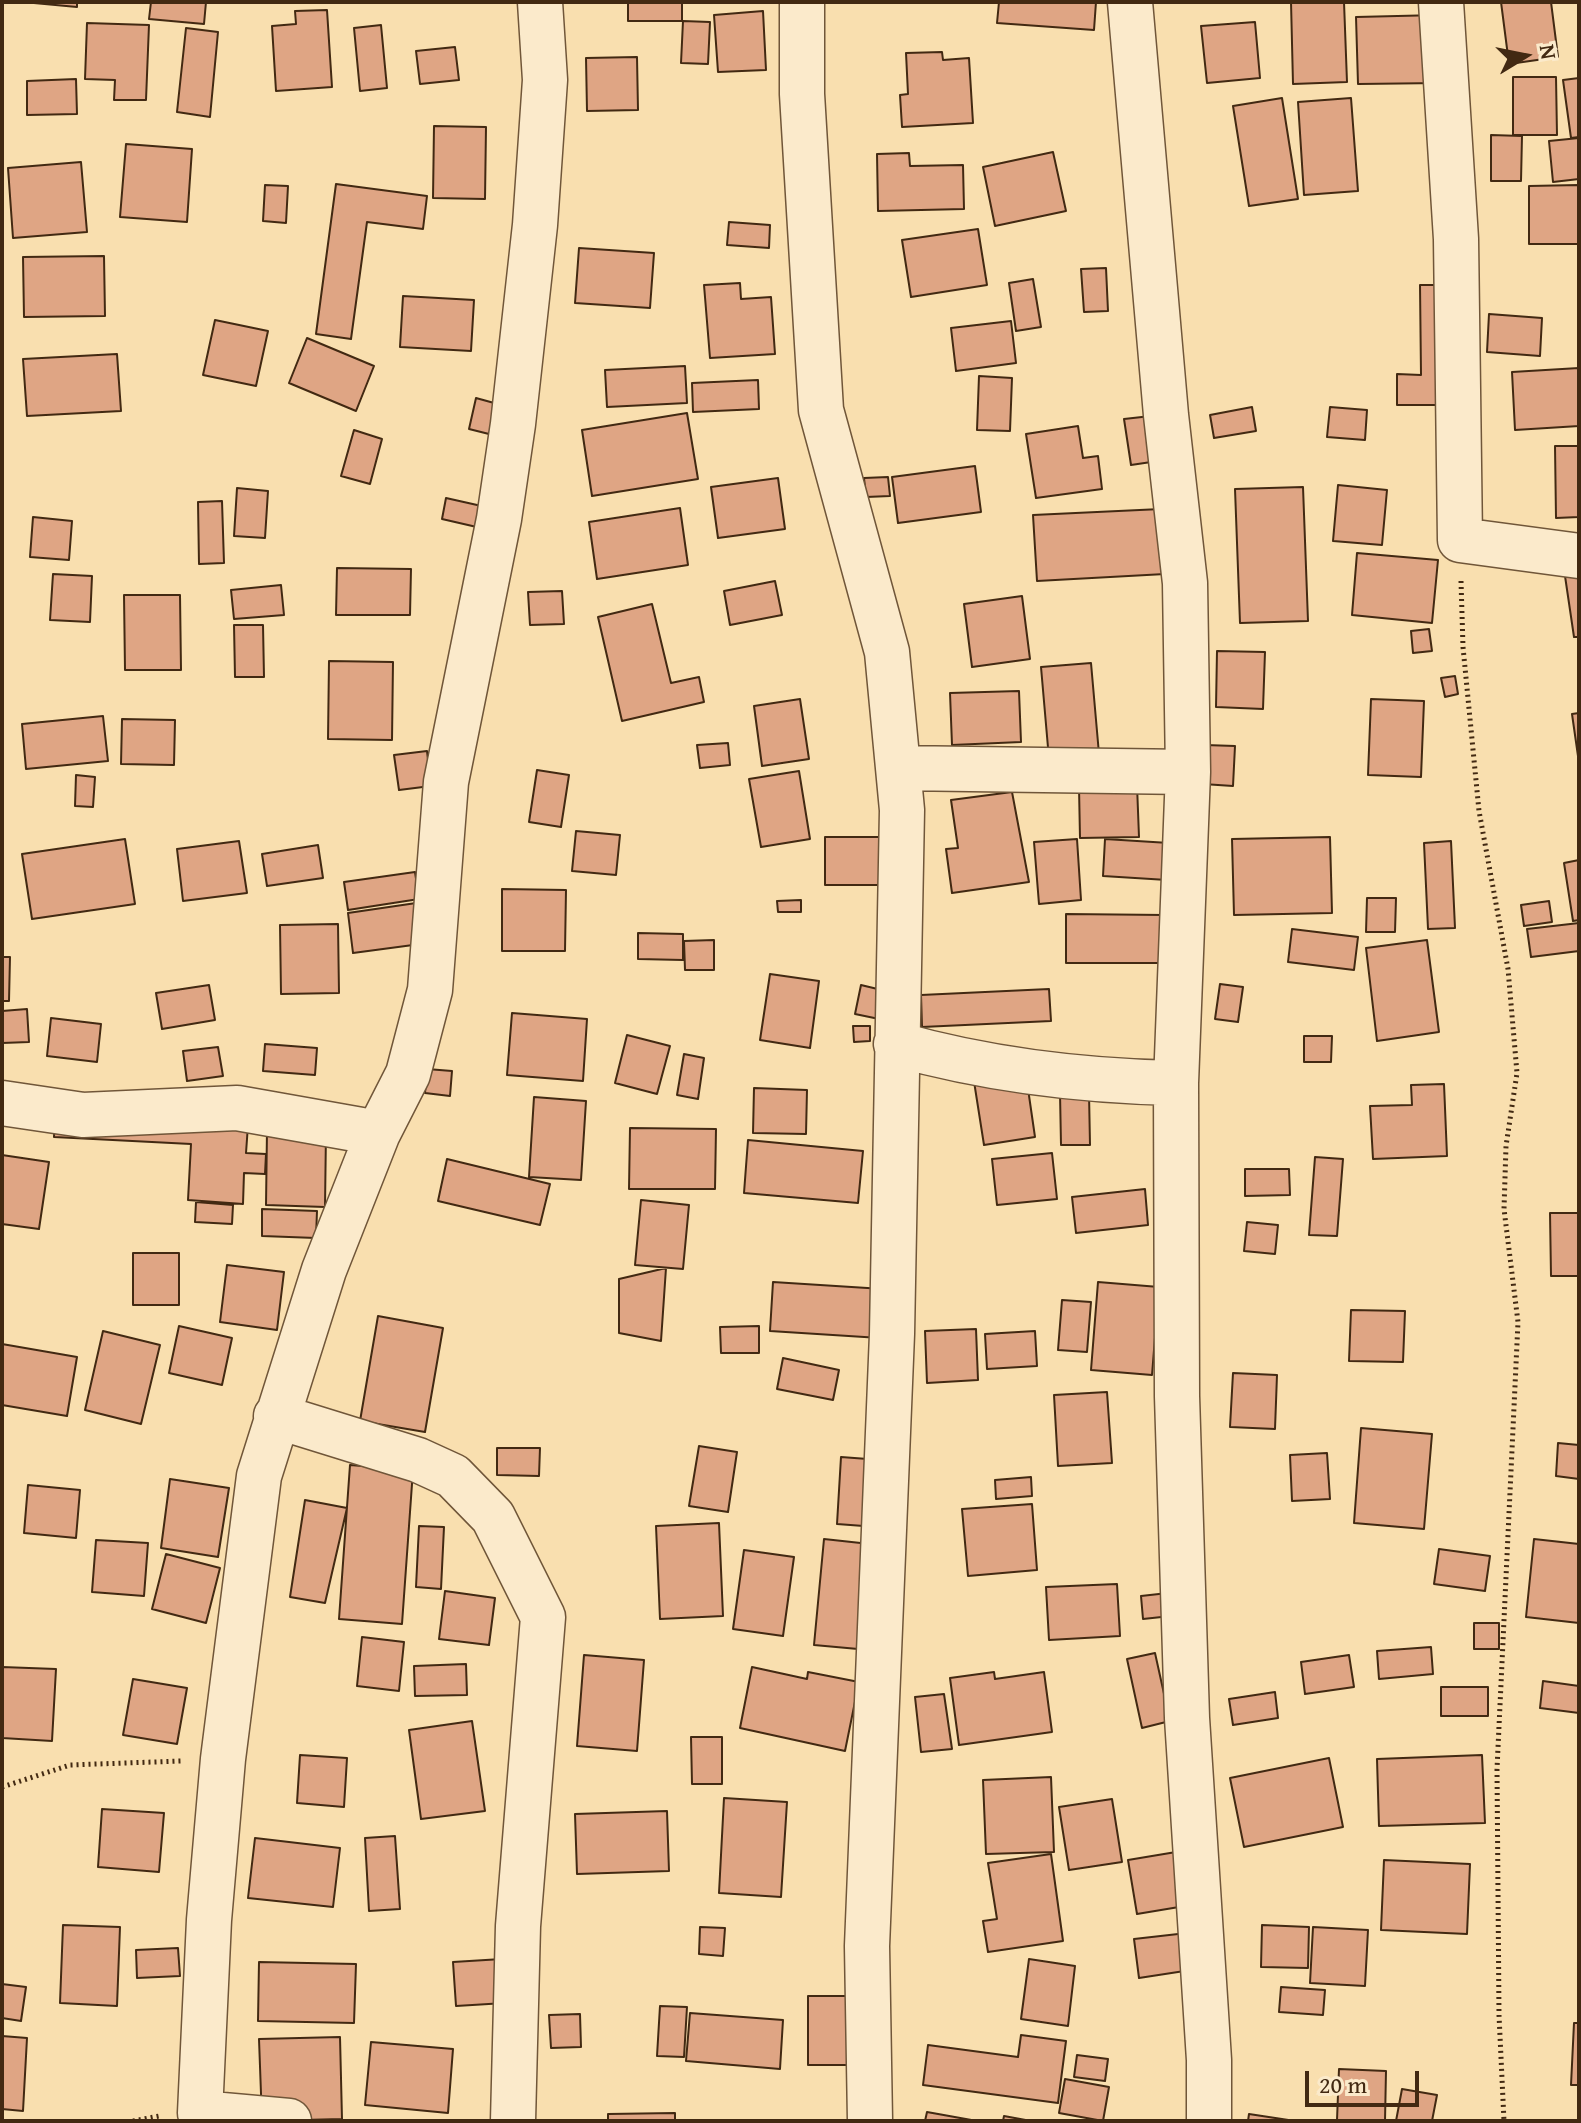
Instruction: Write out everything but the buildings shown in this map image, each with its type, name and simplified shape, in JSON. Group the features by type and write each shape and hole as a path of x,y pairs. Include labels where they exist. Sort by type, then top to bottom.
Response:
{"street":[{"path":"289,2121 200,2113 209,1920 223,1759 259,1476 324,1270 378,1133 408,1074 428,1003 446,782 499,519 511,440 535,225 545,80 540,2"},
{"path":"802,2 802,94 821,410 887,652 902,810 889,1414 867,1946 870,2121"},
{"path":"1130,2 1185,583 1188,772 1176,1083 1177,1396 1187,1718 1209,2060 1209,2121"},
{"path":"1441,2 1456,239 1460,540 1579,556"},
{"path":"898,768 1188,772"},
{"path":"896,1044 967,1064 1115,1081 1176,1083"},
{"path":"2,1103 83,1115 237,1108 378,1133"},
{"path":"276,1416 418,1460 453,1476 493,1517 543,1617 518,1926 513,2121"}],"path":[{"path":"1460,540 1463,647 1479,811 1508,969 1517,1073 1506,1146 1504,1209 1518,1322 1497,1769 1499,2015 1504,2121"},
{"path":"2,1787 70,1765 223,1759"}]}
